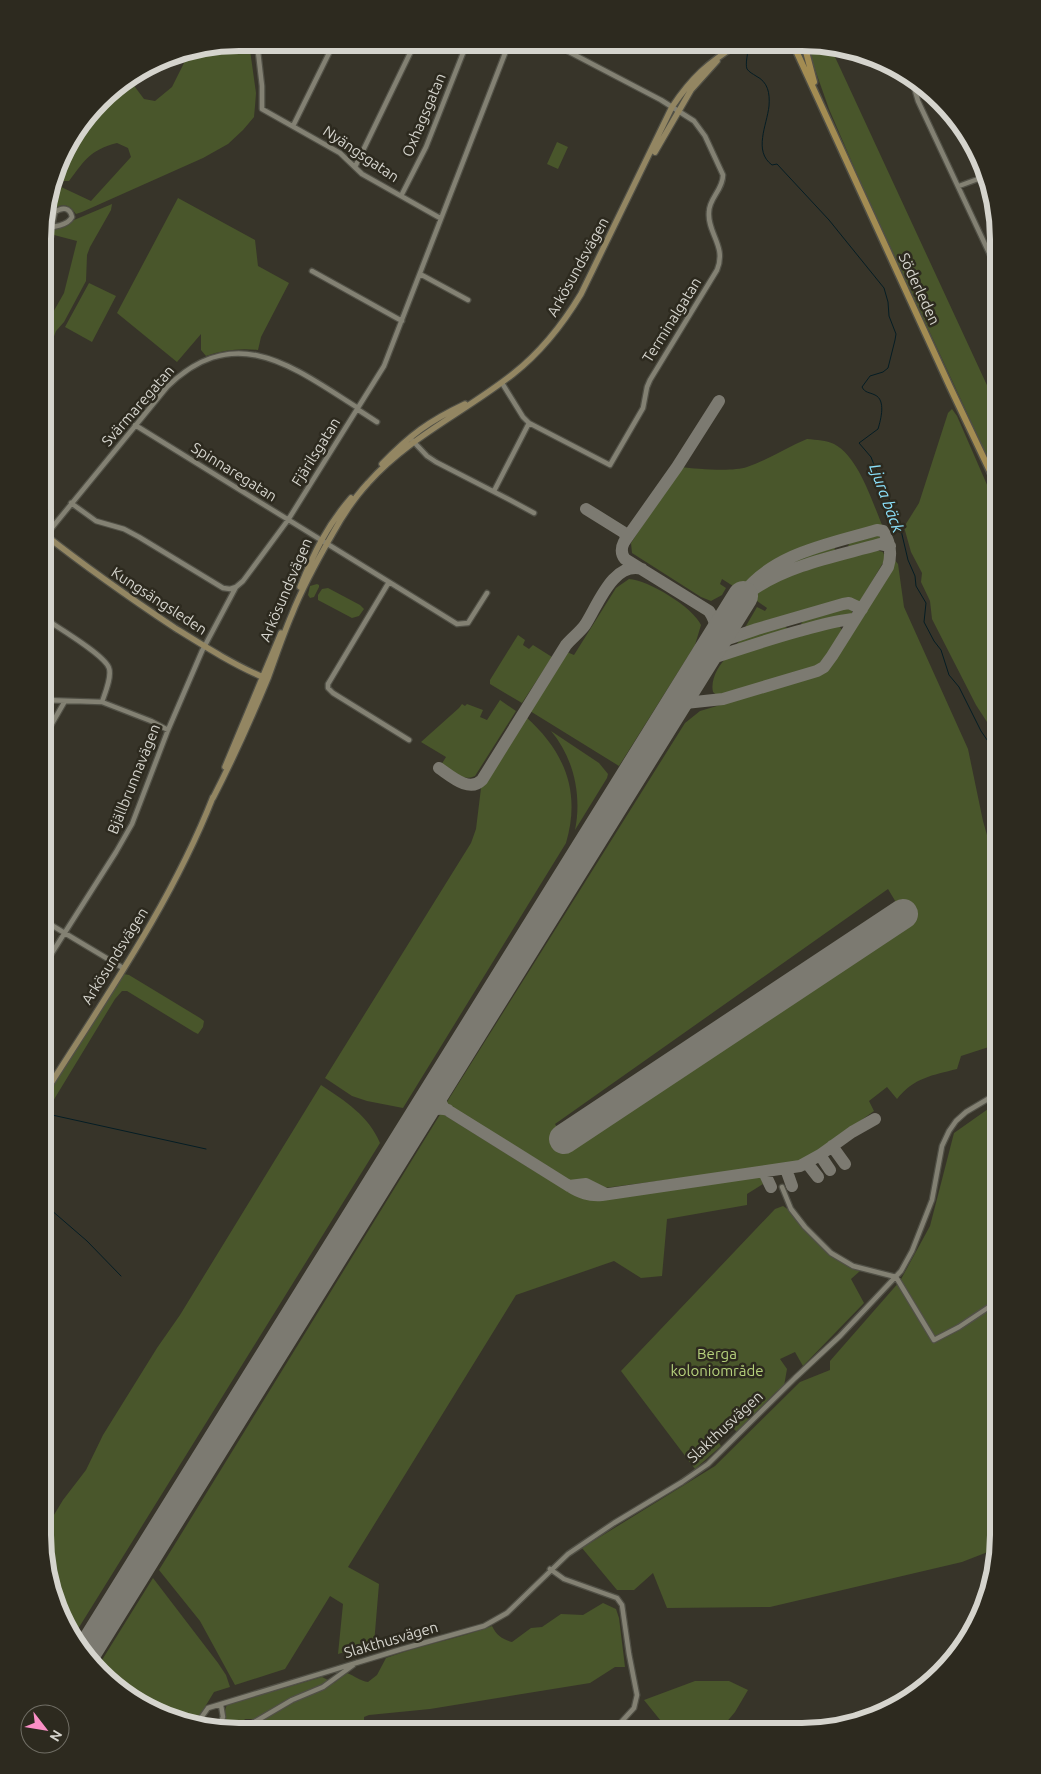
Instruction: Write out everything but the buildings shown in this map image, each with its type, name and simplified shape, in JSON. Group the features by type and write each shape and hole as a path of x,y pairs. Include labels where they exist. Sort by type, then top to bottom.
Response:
{"main road":[{"name":"Arkösundsvägen","path":"265,678 320,540 336,516 355,493 438,417 483,396 524,365 542,347 566,318 581,294 672,107 688,84 701,71 727,51"},
{"name":"Arkösundsvägen","path":"638,180 678,110 698,81 728,51"},
{"name":"Söderleden","path":"796,51 990,471"},
{"name":"Söderleden","path":"802,51 815,84"},
{"name":"Söderleden","path":"806,51 819,100"},
{"name":"Arkösundsvägen","path":"51,1083 180,872 298,600 326,544 352,501 367,483 412,439"},
{"name":"Kungsängsleden","path":"51,541 118,590 204,646 265,678"}],"street":[{"name":"Nyängsgatan","path":"258,51 262,86 261,105 265,112 340,153 362,174 440,218"},
{"path":"293,126 330,51"},
{"path":"355,167 411,51"},
{"name":"Oxhagsgatan","path":"401,196 426,147 464,51"},
{"name":"Fjärilsgatan","path":"204,646 236,587 243,581 288,520 384,366 506,51"},
{"path":"567,51 678,110"},
{"path":"914,89 918,101 990,254"},
{"name":"Terminalgatan","path":"502,383 529,423 610,465 643,408 650,380 717,270 721,256 708,212 722,184 722,171 698,124 678,110"},
{"path":"959,186 978,179"},
{"path":"52,223 55,212 58,209 69,209 72,217 70,220 52,228"},
{"path":"312,271 402,322"},
{"path":"420,274 468,300"},
{"name":"Svärmaregatan","path":"51,528 167,387 181,374 199,362 216,356 236,353 259,354 275,359 358,408 377,422"},
{"path":"494,491 529,423"},
{"name":"Spinnaregatan","path":"135,425 320,540"},
{"path":"412,439 427,456 436,462 534,513"},
{"path":"71,504 96,521 139,537 223,588 230,589 236,587"},
{"path":"320,540 457,624 468,622 488,594"},
{"path":"389,582 328,684 328,688 333,693 409,740"},
{"path":"51,623 92,650 107,663 110,674 102,702"},
{"name":"Bjällbrunnavägen","path":"51,954 132,824 168,730 204,646"},
{"path":"51,700 102,702 151,721 168,730"},
{"path":"51,726 65,701"},
{"path":"51,925 123,968"},
{"name":"Slakthusvägen","path":"200,1719 208,1708 356,1662 484,1626 507,1613 568,1554 708,1464 840,1336 896,1277 906,1264 925,1218 936,1184 942,1146 948,1131 966,1112 990,1098"},
{"path":"782,1188 791,1209 831,1253 853,1266 896,1277 934,1340 959,1327 990,1306"},
{"path":"550,1570 564,1580 617,1598 622,1604 637,1695 634,1708 620,1723"},
{"path":"253,1723 292,1700 323,1687 350,1669 356,1662"},
{"path":"221,1705 223,1717 221,1722"}],"green space":[{"path":"250,51 256,93 254,117 243,130 228,144 203,158 82,212 76,214 71,208 63,205 54,209 59,186 91,201 131,157 128,148 117,143 108,146 89,157 69,181 60,181 76,145 98,115 115,98 133,84 144,99 155,101 172,87 185,59 214,53"},
{"path":"809,52 834,54 990,392 990,463 860,181 829,109"},
{"path":"557,142 568,147 558,169 547,164"},
{"path":"178,198 255,240 258,266 289,283 261,337 258,350 232,350 206,356 201,350 201,334 177,362 117,313"},
{"path":"112,204 111,210 87,255 86,281 64,322 56,331 51,344 51,316 64,293 77,241 54,235 51,237 52,228"},
{"path":"89,283 116,296 92,342 65,327"},
{"path":"952,409 957,416 990,492 990,727 976,705 932,619 930,601 921,582 922,573 911,552 904,527 919,503 948,413"},
{"path":"807,439 834,444 851,459 864,481 883,527 788,554 769,565 741,591 722,579 720,584 726,588 722,595 711,601 701,597 632,553 631,543 681,467 715,470 741,469"},
{"path":"877,535 881,538 881,541 855,549 848,546 850,542"},
{"path":"828,548 835,548 834,554 784,570 769,576 751,587 786,561"},
{"path":"873,549 883,552 884,561 858,605 848,601 839,602 743,631 757,607 765,611 767,608 750,596 763,587 777,579 808,567"},
{"path":"893,558 898,564 904,607 968,749 990,846 990,1047 961,1056 957,1069 924,1078 910,1086 897,1099 887,1087 869,1101 874,1111 814,1154 796,1163 604,1188 590,1181 568,1181 518,1153 445,1105 685,723 700,711 805,680 829,667 890,570","holes":["888,889 909,924 571,1148 555,1124"]},
{"path":"629,579 658,589 680,603 689,610 701,625 695,645 619,766 530,711 567,652 574,655 616,588"},
{"path":"317,584 319,587 314,597 310,598 308,595 310,586"},
{"path":"328,588 360,605 364,609 359,616 352,618 318,600 318,595 322,589"},
{"path":"843,607 852,609 852,614 807,626 801,624 814,615"},
{"path":"838,624 842,630 840,635 831,651 815,669 719,697 713,692 712,687 716,672 729,656"},
{"path":"782,625 787,628 786,631 736,649 735,647 749,636"},
{"path":"518,635 525,640 523,645 529,649 533,645 552,657 522,703 490,684 490,680"},
{"path":"500,700 516,711 475,776 466,778 453,773 441,765 446,757 421,742 462,704 483,710 480,717 487,720"},
{"path":"526,717 551,744 566,774 572,807 566,843 403,1108 352,1096 325,1078 471,843 476,829 482,780 485,781"},
{"path":"551,731 599,763 608,774 575,830 577,791 571,765"},
{"path":"124,974 129,975 200,1018 204,1021 203,1027 198,1034 127,991 122,991 115,999 51,1104 51,1089"},
{"path":"321,1085 347,1103 370,1125 380,1143 77,1630 61,1595 55,1572 51,1520 63,1500 86,1470 103,1435 157,1348 180,1315"},
{"path":"990,1108 989,1552 962,1562 770,1607 667,1608 653,1573 634,1590 617,1590 582,1548 715,1466 800,1382 830,1370 830,1361 900,1281 930,1226 954,1133"},
{"path":"441,1113 531,1169 585,1199 760,1175 763,1184 747,1194 747,1205 667,1219 662,1276 641,1278 614,1261 516,1295 348,1567 379,1584 374,1644 338,1654 343,1604 330,1596 285,1669 235,1685 200,1621 159,1570"},
{"name":"Berga koloniområde","path":"783,1206 834,1257 860,1271 851,1279 864,1303 803,1366 795,1352 780,1359 787,1369 784,1386 737,1432 732,1427 717,1440 721,1446 695,1469 621,1371 775,1209"},
{"path":"153,1578 218,1663 226,1675 230,1687 214,1692 198,1718 179,1713 145,1698 115,1676 101,1662"},
{"path":"603,1603 616,1609 619,1618 625,1667 615,1667 590,1683 430,1709 369,1715 364,1717 364,1723 255,1723 254,1719 245,1719 242,1723 223,1722 227,1705 322,1677 334,1683 347,1673 368,1682 377,1675 386,1658 399,1653 492,1626 500,1637 512,1642 531,1628 542,1627 561,1614 583,1615"},
{"path":"695,1681 729,1681 748,1690 735,1712 726,1723 663,1723 644,1700"}],"waterway":[{"name":"Ljura bäck","path":"748,51 746,67 763,81 769,97 762,145 766,159 772,165 777,164 829,220 884,288 889,316 896,334 888,368 883,372 870,376 862,387 878,397 881,401 882,410 878,429 859,443 871,457 878,475 887,490 892,511 900,526 908,560 915,576 916,586 926,603 924,622 941,650 949,675 959,687 981,731 990,744"},
{"path":"51,1115 206,1149"},
{"path":"51,1210 87,1241 121,1276"}],"taxiway":[{"path":"710,650 716,630 709,611 625,559 622,549 624,542 677,467 719,401"},
{"path":"586,509 623,532 626,535 625,541"},
{"path":"676,704 723,699 817,671 824,667 888,567 890,558 888,540 883,531 877,530 804,552 770,569 742,595"},
{"path":"754,589 768,580 799,567 880,544 890,546"},
{"path":"439,768 454,779 466,784 477,784 482,780 566,645 585,625 607,586 623,572 632,568 642,569"},
{"path":"713,644 843,604 849,603 862,609"},
{"path":"703,661 799,631 855,619"},
{"path":"452,1065 440,1091 439,1097 444,1108 585,1194 602,1195 800,1166 875,1119"},
{"path":"406,1139 428,1112 441,1109 448,1110"},
{"path":"832,1146 845,1164"},
{"path":"820,1155 830,1170"},
{"path":"807,1163 818,1177"},
{"path":"786,1169 792,1186"},
{"path":"764,1172 771,1187"},
{"path":"569,1186 586,1184 606,1194"}],"runway":[{"path":"89,1648 743,596"},
{"path":"564,1139 903,914"}]}
